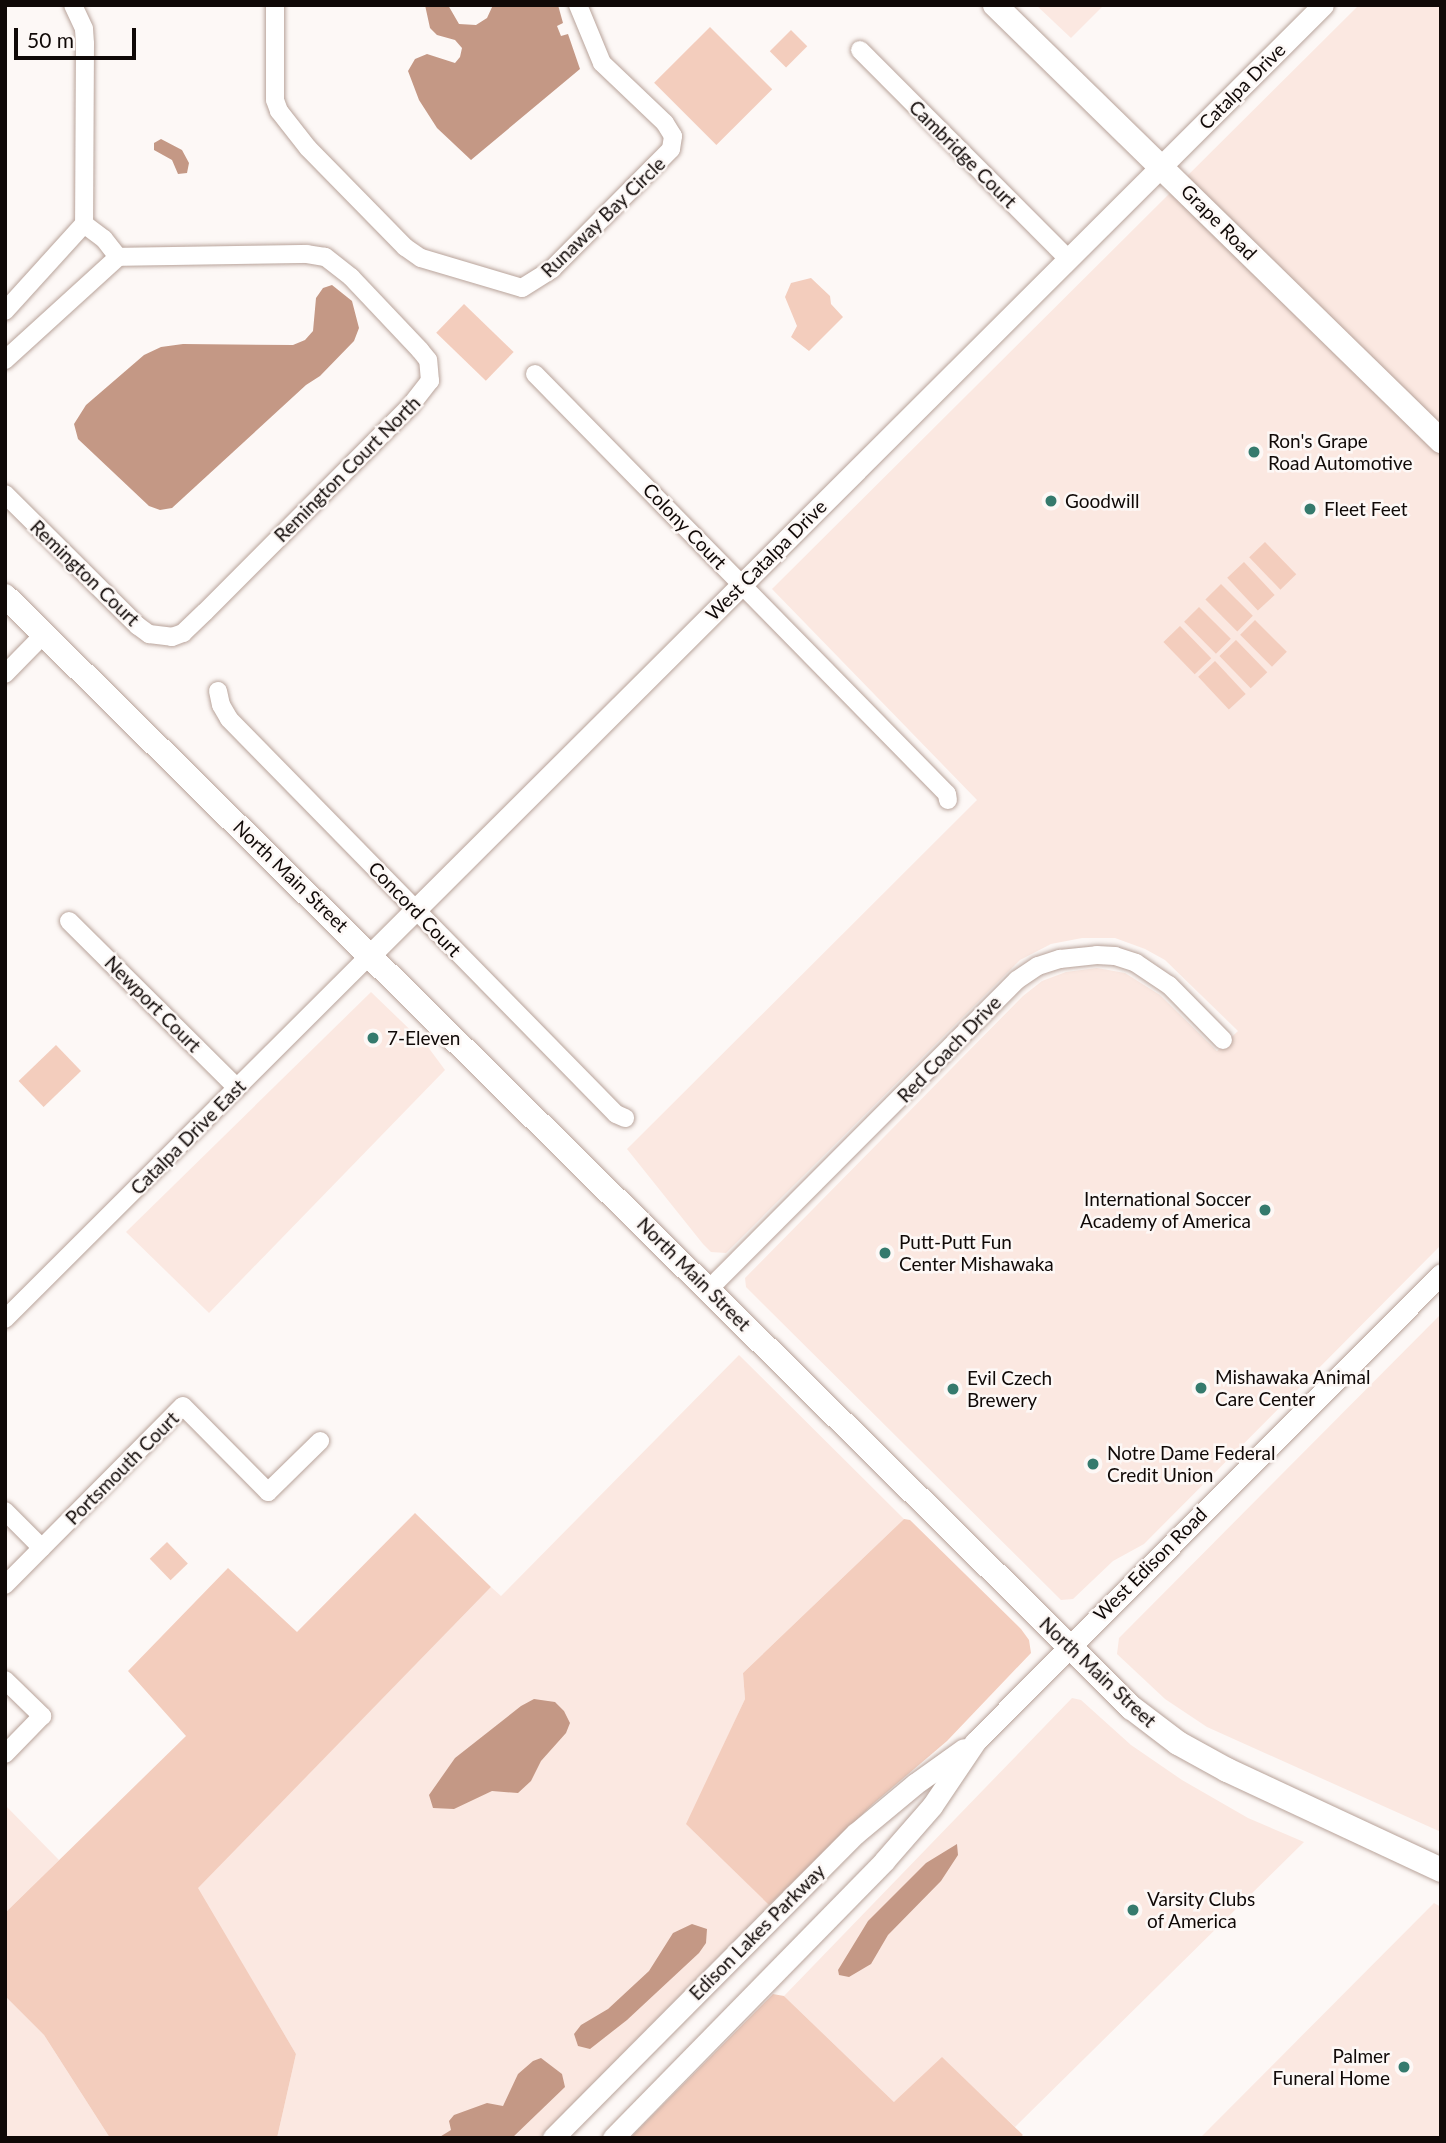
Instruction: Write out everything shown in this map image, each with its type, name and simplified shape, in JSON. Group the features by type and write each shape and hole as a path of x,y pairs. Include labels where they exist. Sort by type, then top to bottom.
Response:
{"main road":[{"name":"Grape Road","path":"995,5 1441,441"},
{"name":"North Main Street","path":"5,596 371,954 1067,1647 1132,1708 1178,1743 1273,1793 1441,1870"}],"street":[{"path":"5,311 84,224 85,44 84,29 74,5"},
{"name":"Runaway Bay Circle","path":"275,5 275,100 279,111 308,148 405,247 421,258 522,288 535,283 552,269 671,149 673,136 665,122 602,63 578,5"},
{"name":"Catalpa Drive","path":"1161,166 1323,5"},
{"name":"Cambridge Court","path":"860,50 1067,258"},
{"name":"West Catalpa Drive","path":"371,954 1161,166"},
{"path":"5,360 118,257 104,239 84,224"},
{"name":"Remington Court North","path":"118,257 307,254 324,257 351,277 420,350 428,360 432,372 430,381 411,405 205,612 183,633 172,637"},
{"name":"Colony Court","path":"535,374 947,794 948,800"},
{"name":"Remington Court","path":"5,495 138,626 149,634 172,637"},
{"path":"5,674 44,634"},
{"name":"Concord Court","path":"218,691 221,705 229,719 616,1115 625,1118"},
{"name":"Newport Court","path":"69,921 237,1087"},
{"name":"Catalpa Drive East","path":"5,1319 371,954"},
{"name":"Red Coach Drive","path":"709,1289 1017,980 1038,966 1089,955 1115,956 1136,963 1169,985 1223,1040"},
{"name":"West Edison Road","path":"1067,1647 1441,1274"},
{"name":"Portsmouth Court","path":"42,1548 183,1406 268,1492 320,1441"},
{"path":"5,1511 42,1548 5,1585"},
{"name":"Edison Lakes Parkway","path":"613,2138 884,1861 932,1806 975,1742 1067,1647"},
{"path":"5,1681 42,1716 5,1754"},
{"name":"Edison Lakes Parkway","path":"553,2138 855,1834 915,1784 975,1742"}],"shaded area":[{"path":"425,5 448,5 459,24 476,25 487,18 493,5 558,5 563,23 557,26 561,36 568,34 580,69 471,160 437,128 419,100 408,71 415,59 427,54 455,63 460,57 462,48 455,40 437,35 430,28"},
{"path":"1036,5 1104,5 1071,38"},
{"path":"1359,5 1441,5 1441,1245 1144,1544 1113,1561 1073,1599 1061,1600 746,1287 745,1278 1023,996 1042,981 1066,972 1097,968 1125,973 1160,995 1217,1051 1238,1031 1165,960 1115,938 1082,938 1051,944 1020,960 726,1253 711,1252 703,1244 627,1149 977,800 772,589"},
{"path":"710,27 772,89 716,145 654,83"},
{"path":"791,30 807,46 786,67 770,51"},
{"path":"161,139 182,150 189,163 187,173 178,174 172,160 154,150 154,143"},
{"path":"811,278 830,296 831,304 843,317 809,351 791,337 797,326 785,297 791,283"},
{"path":"332,285 352,301 359,328 354,341 320,376 306,385 172,508 160,510 149,506 78,439 74,424 86,405 144,355 161,347 183,344 293,345 305,340 313,331 316,298 323,288"},
{"path":"464,304 514,352 486,381 436,333"},
{"path":"1265,542 1296,574 1280,590 1249,557"},
{"path":"1244,562 1275,595 1258,611 1227,578"},
{"path":"1221,584 1253,616 1237,631 1205,600"},
{"path":"1199,607 1231,639 1216,654 1184,622"},
{"path":"1255,620 1287,652 1272,667 1240,635"},
{"path":"1180,626 1211,658 1195,674 1163,642"},
{"path":"1236,640 1267,672 1251,688 1219,656"},
{"path":"1215,661 1246,694 1229,710 1198,677"},
{"path":"371,992 428,1047 445,1070 209,1313 126,1232"},
{"path":"56,1045 81,1071 44,1107 19,1081"},
{"path":"1441,1314 1441,1832 1207,1727 1165,1699 1117,1654 1119,1638"},
{"path":"739,1355 904,1519 743,1673 745,1699 687,1824 769,1905 539,2138 277,2138 296,2054 197,1888 491,1587 501,1596"},
{"path":"415,1513 491,1587 198,1888 296,2054 277,2138 110,2138 44,2035 5,1996 5,1913 186,1736 128,1671 228,1568 297,1632"},
{"path":"904,1519 910,1520 1021,1629 1029,1640 1031,1653 947,1741 873,1804 769,1905 686,1824 745,1699 743,1673"},
{"path":"167,1542 188,1564 171,1580 150,1559"},
{"path":"1072,1698 1081,1700 1131,1745 1182,1780 1248,1818 1304,1842 1015,2127 942,2058 895,2103 784,1996"},
{"path":"534,1699 555,1702 570,1723 566,1733 541,1761 531,1781 518,1793 492,1791 454,1809 433,1808 429,1795 455,1758 521,1706"},
{"path":"5,1805 59,1860 5,1913"},
{"path":"957,1844 958,1855 941,1881 888,1935 871,1964 849,1977 839,1975 838,1970 868,1921 926,1863"},
{"path":"1434,1903 1441,1907 1441,2138 1200,2138"},
{"path":"692,1924 707,1929 706,1943 699,1953 627,2020 590,2049 578,2046 574,2034 581,2025 608,2009 649,1971 673,1933"},
{"path":"773,1994 784,1996 894,2102 942,2057 1023,2135 1019,2138 630,2138"},
{"path":"5,1996 44,2035 110,2138 5,2138"},
{"path":"541,2058 562,2074 565,2087 512,2138 438,2138 451,2130 449,2121 454,2115 487,2103 503,2106 518,2074 533,2061"}],"place":[{"name":"Ron's Grape Road Automotive","path":"1254,452"},
{"name":"Goodwill","path":"1051,501"},
{"name":"Fleet Feet","path":"1310,509"},
{"name":"7-Eleven","path":"373,1038"},
{"name":"International Soccer Academy of America","path":"1265,1210"},
{"name":"Putt-Putt Fun Center Mishawaka","path":"885,1253"},
{"name":"Mishawaka Animal Care Center","path":"1201,1388"},
{"name":"Evil Czech Brewery","path":"953,1389"},
{"name":"Notre Dame Federal Credit Union","path":"1093,1464"},
{"name":"Varsity Clubs of America","path":"1133,1910"},
{"name":"Palmer Funeral Home","path":"1404,2067"}]}
